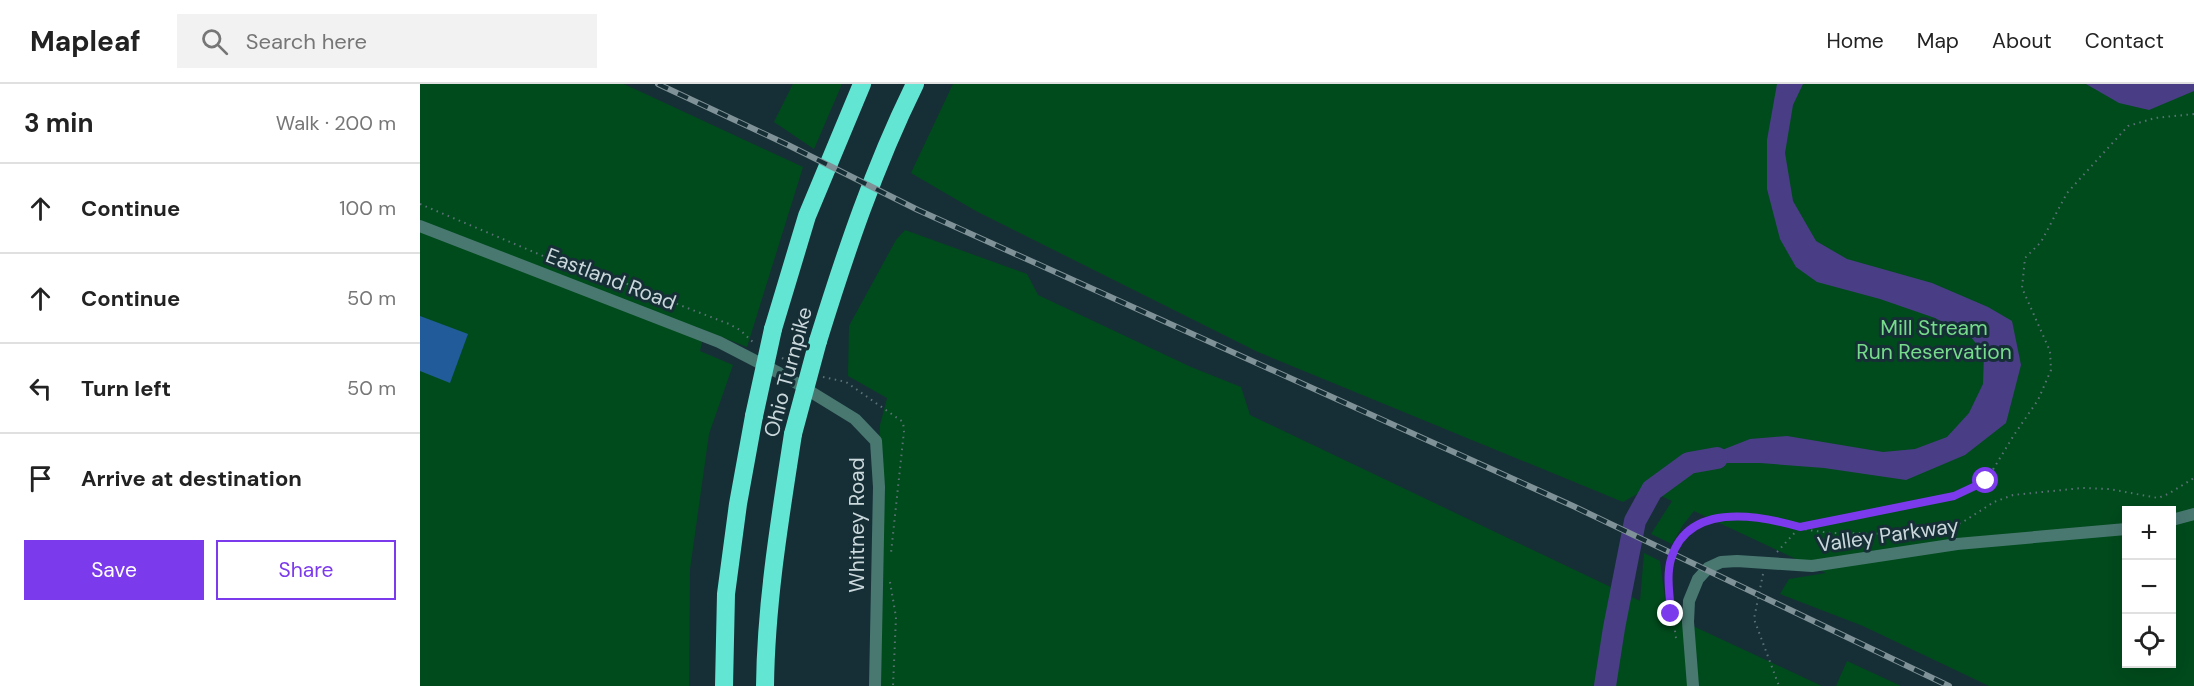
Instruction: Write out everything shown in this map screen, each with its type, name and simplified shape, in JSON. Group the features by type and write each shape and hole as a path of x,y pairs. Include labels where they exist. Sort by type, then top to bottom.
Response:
{"highway":[{"name":"Ohio Turnpike","path":"724,686 726,594 738,504 773,330 807,216 862,84"},
{"name":"Ohio Turnpike","path":"765,686 765,653 778,532 793,434 818,341 855,224 915,84"}],"street":[{"name":"Eastland Road","path":"420,226 719,342 785,376"},
{"name":"Whitney Road","path":"785,376 855,419 876,441 879,487 875,686"},
{"path":"2176,519 2194,514"},
{"name":"Valley Parkway","path":"1694,686 1688,622 1689,601 1698,579 1708,568 1721,562 1812,566 1957,544 2122,529"}],"path":[{"path":"1779,686 1754,619 1767,563 1800,527 1954,496 1986,481 2038,400 2052,370 2050,351 2022,288 2025,258 2041,242 2067,193 2128,126 2155,118 2194,114"},
{"path":"420,204 555,261 604,273 638,289 735,327 754,343"},
{"path":"782,358 801,368"},
{"path":"820,376 846,382 903,422 904,431 890,558"},
{"path":"1676,641 1671,614 1669,571 1671,560 1682,538 1709,521 1739,515 1831,533 1921,534 1963,522 1994,502 2013,495 2082,488 2109,489 2158,498 2194,478"},
{"path":"890,580 896,617 893,686"}],"green space":[{"path":"420,84 624,84 803,167 747,347 694,326 703,338 700,351 733,365 709,434 690,569 689,686 420,686"},
{"path":"793,84 842,84 814,149 774,122"},
{"name":"Mill Stream Run Reservation","path":"953,84 2194,84 2194,686 1989,686 1863,626 1780,594 1789,579 1826,573 1694,511 1672,544 1651,534 1672,501 1646,489 1623,502 1258,352 976,211 911,173"},
{"path":"905,230 1027,274 1038,295 1191,367 1241,387 1250,415 1640,601 1644,553 1660,561 1667,614 1822,686 873,686 880,425 887,398 848,376 849,326 896,240"},
{"path":"1847,661 1901,686 1836,686"}],"shaded area":[{"path":"1777,84 1803,84 1793,105 1785,153 1793,201 1816,241 1847,259 1932,283 1988,307 2012,321 2021,365 2006,423 1965,455 1906,480 1824,468 1760,463 1689,463 1750,439 1787,436 1883,452 1915,449 1947,437 1969,413 1983,384 1984,354 1971,337 1935,318 1880,299 1817,282 1796,267 1780,239 1767,189 1767,140"},
{"path":"2086,84 2194,84 2194,91 2149,110 2119,103"}],"building":[{"path":"420,316 468,334 450,383 420,371"}],"waterway":[{"path":"1605,686 1635,521 1652,490 1689,463 1717,458"}],"railway":[{"path":"658,84 918,210 1573,506 1949,686"}],"route":[{"path":"1671,614 1669,571 1676,548 1690,531 1715,518 1753,516 1800,527 1954,496 1986,481"}]}
